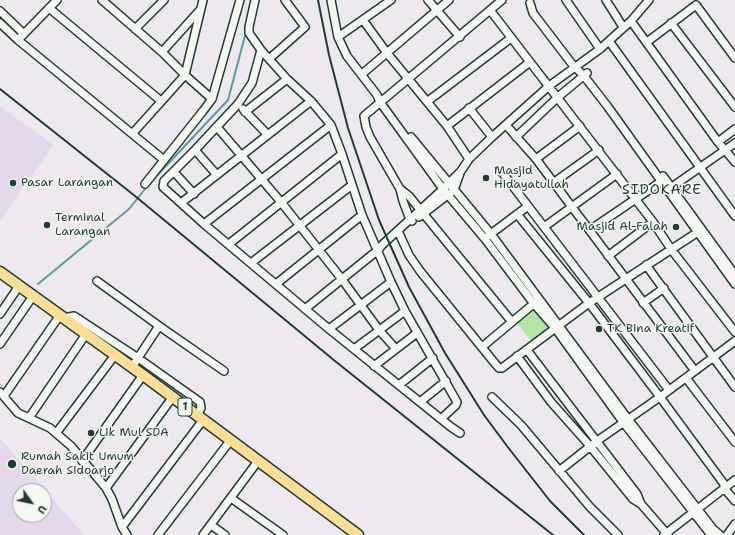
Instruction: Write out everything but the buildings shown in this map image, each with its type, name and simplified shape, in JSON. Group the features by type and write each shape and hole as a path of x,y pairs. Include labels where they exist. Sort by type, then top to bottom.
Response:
{"highway":[{"name":"1","path":"0,272 358,535"}],"street":[{"path":"18,40 57,0"},
{"path":"135,29 164,0"},
{"path":"133,133 184,75 203,0"},
{"path":"145,184 212,99 240,0"},
{"path":"255,0 249,33 261,50 311,101 332,125 362,215 379,247 405,311 457,402 456,405 441,419"},
{"path":"270,59 305,27 285,0"},
{"path":"331,0 338,37 347,56 448,189 488,236 557,326 661,467 695,510 720,535"},
{"path":"338,37 391,0"},
{"path":"428,0 460,37"},
{"path":"362,74 449,0"},
{"path":"409,222 400,189 370,137 364,119 365,114 380,99 409,79 502,0"},
{"path":"566,0 600,49"},
{"path":"606,0 624,27"},
{"path":"105,1 162,52 184,75 212,99"},
{"path":"304,307 422,212 448,189 469,159 492,137 549,86 600,49 631,21 646,1"},
{"path":"528,2 536,9 553,36 585,74 626,128 664,180 735,284"},
{"path":"647,42 696,5 735,58"},
{"path":"49,8 161,101"},
{"path":"162,52 201,10"},
{"path":"490,10 636,198 671,249 735,332"},
{"path":"0,11 24,34"},
{"path":"363,20 387,53 428,101 469,159"},
{"path":"631,21 718,142 735,162"},
{"path":"0,23 18,40 164,160"},
{"path":"672,23 735,106"},
{"path":"428,101 511,38"},
{"path":"609,41 735,216"},
{"path":"261,50 252,83 238,104 164,181 163,186 204,224 329,329 460,433"},
{"path":"447,126 530,62"},
{"path":"516,137 558,97 585,74"},
{"path":"245,112 288,79"},
{"path":"181,204 311,101"},
{"path":"238,104 268,135"},
{"path":"469,108 492,137"},
{"path":"204,224 332,125"},
{"path":"506,125 572,206 608,256 626,278 643,304 695,371"},
{"path":"536,160 580,126"},
{"path":"217,127 281,202 317,250 340,277 379,330 396,349"},
{"path":"718,142 735,129"},
{"path":"670,189 699,167 735,143"},
{"path":"195,150 217,175"},
{"path":"553,183 599,150"},
{"path":"229,244 342,154"},
{"path":"174,172 194,194"},
{"path":"502,172 669,390"},
{"path":"544,227 617,174"},
{"path":"590,230 664,180"},
{"path":"252,264 352,185"},
{"path":"400,189 409,196 512,322"},
{"path":"488,236 528,206"},
{"path":"517,214 589,302 735,501"},
{"path":"276,284 362,215"},
{"path":"608,256 653,222"},
{"path":"398,231 409,255 420,271 493,361 499,368 502,368 589,302 699,231"},
{"path":"699,231 735,275"},
{"path":"558,265 568,258"},
{"path":"646,265 735,388"},
{"path":"97,281 224,371"},
{"path":"329,329 360,304 392,282"},
{"path":"0,314 19,286"},
{"path":"643,304 664,288"},
{"path":"0,344 34,296"},
{"path":"482,346 537,301"},
{"path":"354,349 405,311"},
{"path":"122,527 200,418 200,402 74,316 62,317 2,394 18,413 40,422 57,432 71,446 82,462 106,488 112,499 122,527 127,535"},
{"path":"82,462 136,371 139,359 160,327"},
{"path":"374,366 417,333"},
{"path":"29,418 86,334"},
{"path":"622,346 631,339"},
{"path":"559,472 590,446 625,420 660,397 735,341"},
{"path":"526,350 637,494 641,504 666,534 725,486 735,480"},
{"path":"57,432 115,355"},
{"path":"517,356 551,402 590,446 633,499 641,504"},
{"path":"399,385 433,358"},
{"path":"686,378 735,442"},
{"path":"420,402 446,381"},
{"path":"551,402 560,394"},
{"path":"492,397 521,425 590,508 618,535"},
{"path":"106,488 172,398"},
{"path":"158,535 230,441"},
{"path":"203,535 258,461"},
{"path":"725,486 735,494"},
{"path":"231,498 283,535"},
{"path":"695,510 711,535"},
{"path":"727,535 735,524"},
{"path":"211,525 225,535"}],"shaded area":[{"name":"Pasar Larangan","path":"0,106 53,145 0,221"},
{"name":"Rumah Sakit Umum Daerah Sidoarjo","path":"0,438 39,483 12,483 12,523 52,523 52,498 84,535 0,535"}],"green space":[{"path":"536,307 552,327 532,342 516,322"}],"waterway":[{"path":"38,284 129,209 149,184 228,100 246,32"}],"railway":[{"path":"318,0 329,55 348,128 379,220 409,287 445,353 484,415 550,501 584,535"},
{"path":"0,89 135,196 335,361 553,535"}],"place":[{"name":"Masjid Hidayatullah","path":"486,178"},
{"name":"Pasar Larangan","path":"13,183"},
{"name":"Terminal Larangan","path":"47,225"},
{"name":"Masjid Al-Falah","path":"676,227"},
{"name":"TK Bina Kreatif","path":"599,329"},
{"name":"Lik Mul SDA","path":"91,433"},
{"name":"Rumah Sakit Umum Daerah Sidoarjo","path":"12,464"}],"district":[{"name":"SIDOKARE","path":"662,190"}]}
